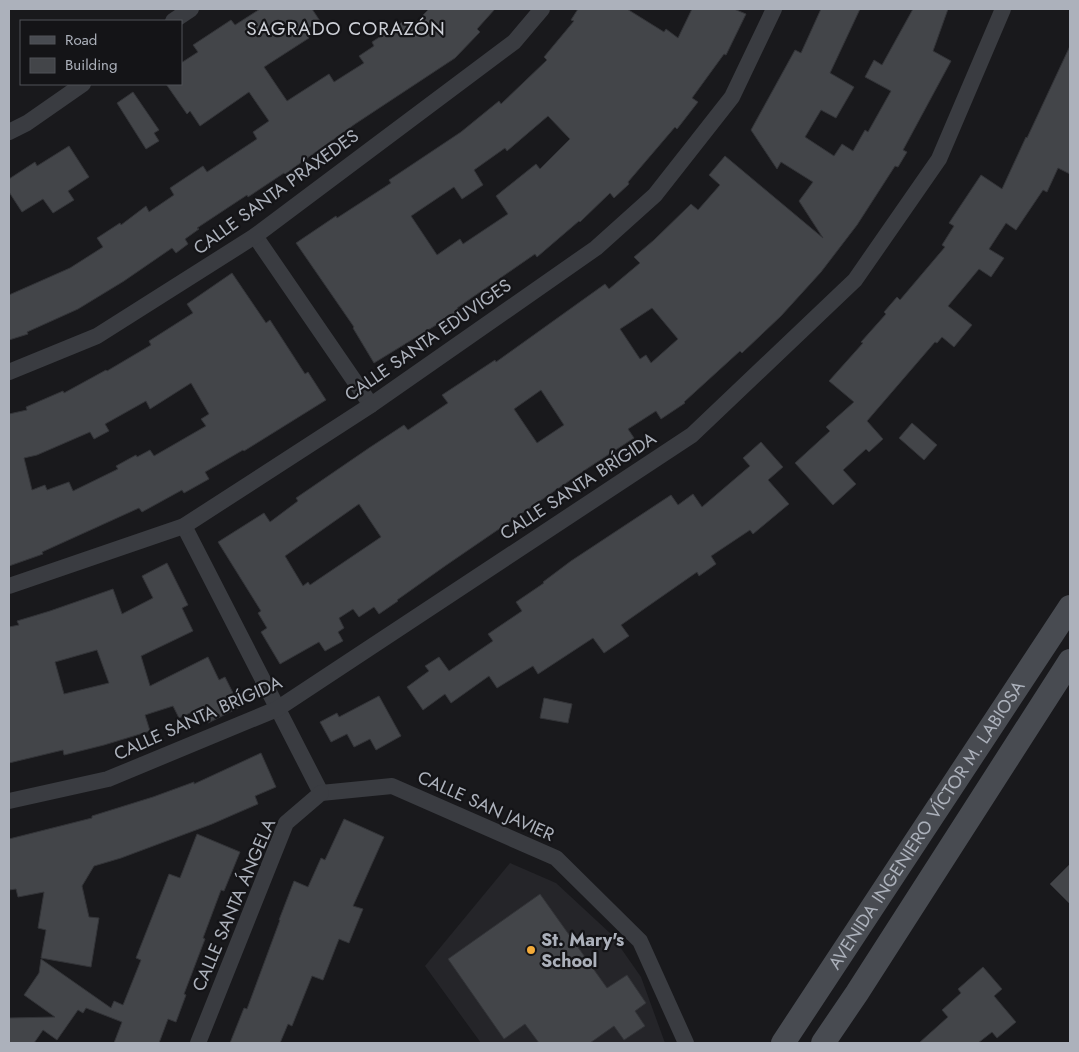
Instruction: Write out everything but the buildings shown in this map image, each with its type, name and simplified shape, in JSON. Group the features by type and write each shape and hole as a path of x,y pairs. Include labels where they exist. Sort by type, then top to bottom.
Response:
{"main road":[{"name":"AVENIDA INGENIERO VÍCTOR M. LABIOSA","path":"783,1043 1070,607"},
{"name":"AVENIDA INGENIERO VÍCTOR M. LABIOSA","path":"823,1043 1070,662"}],"street":[{"path":"174,20 191,9"},
{"name":"CALLE SANTA PRÁXEDES","path":"9,372 97,336 255,236 514,42 542,9"},
{"name":"CALLE SANTA EDUVIGES","path":"9,586 184,526 371,405 596,248 654,195 732,97 774,9"},
{"name":"CALLE SANTA BRÍGIDA","path":"9,801 108,779 277,709 692,435 855,280 939,159 1003,9"},
{"path":"9,132 27,123 82,85"},
{"path":"255,236 371,405"},
{"path":"184,526 321,793"},
{"name":"CALLE SAN JAVIER","path":"321,793 392,786 556,858 640,940 686,1043"},
{"name":"CALLE SANTA ÁNGELA","path":"198,1043 286,824 321,793"}],"shaded area":[{"name":"St. Mary's School","path":"510,863 556,883 611,934 641,977 665,1043 481,1043 425,966"}],"place":[{"name":"St. Mary's School","path":"531,950"}],"district":[{"name":"SAGRADO CORAZÓN","path":"346,28"}]}
